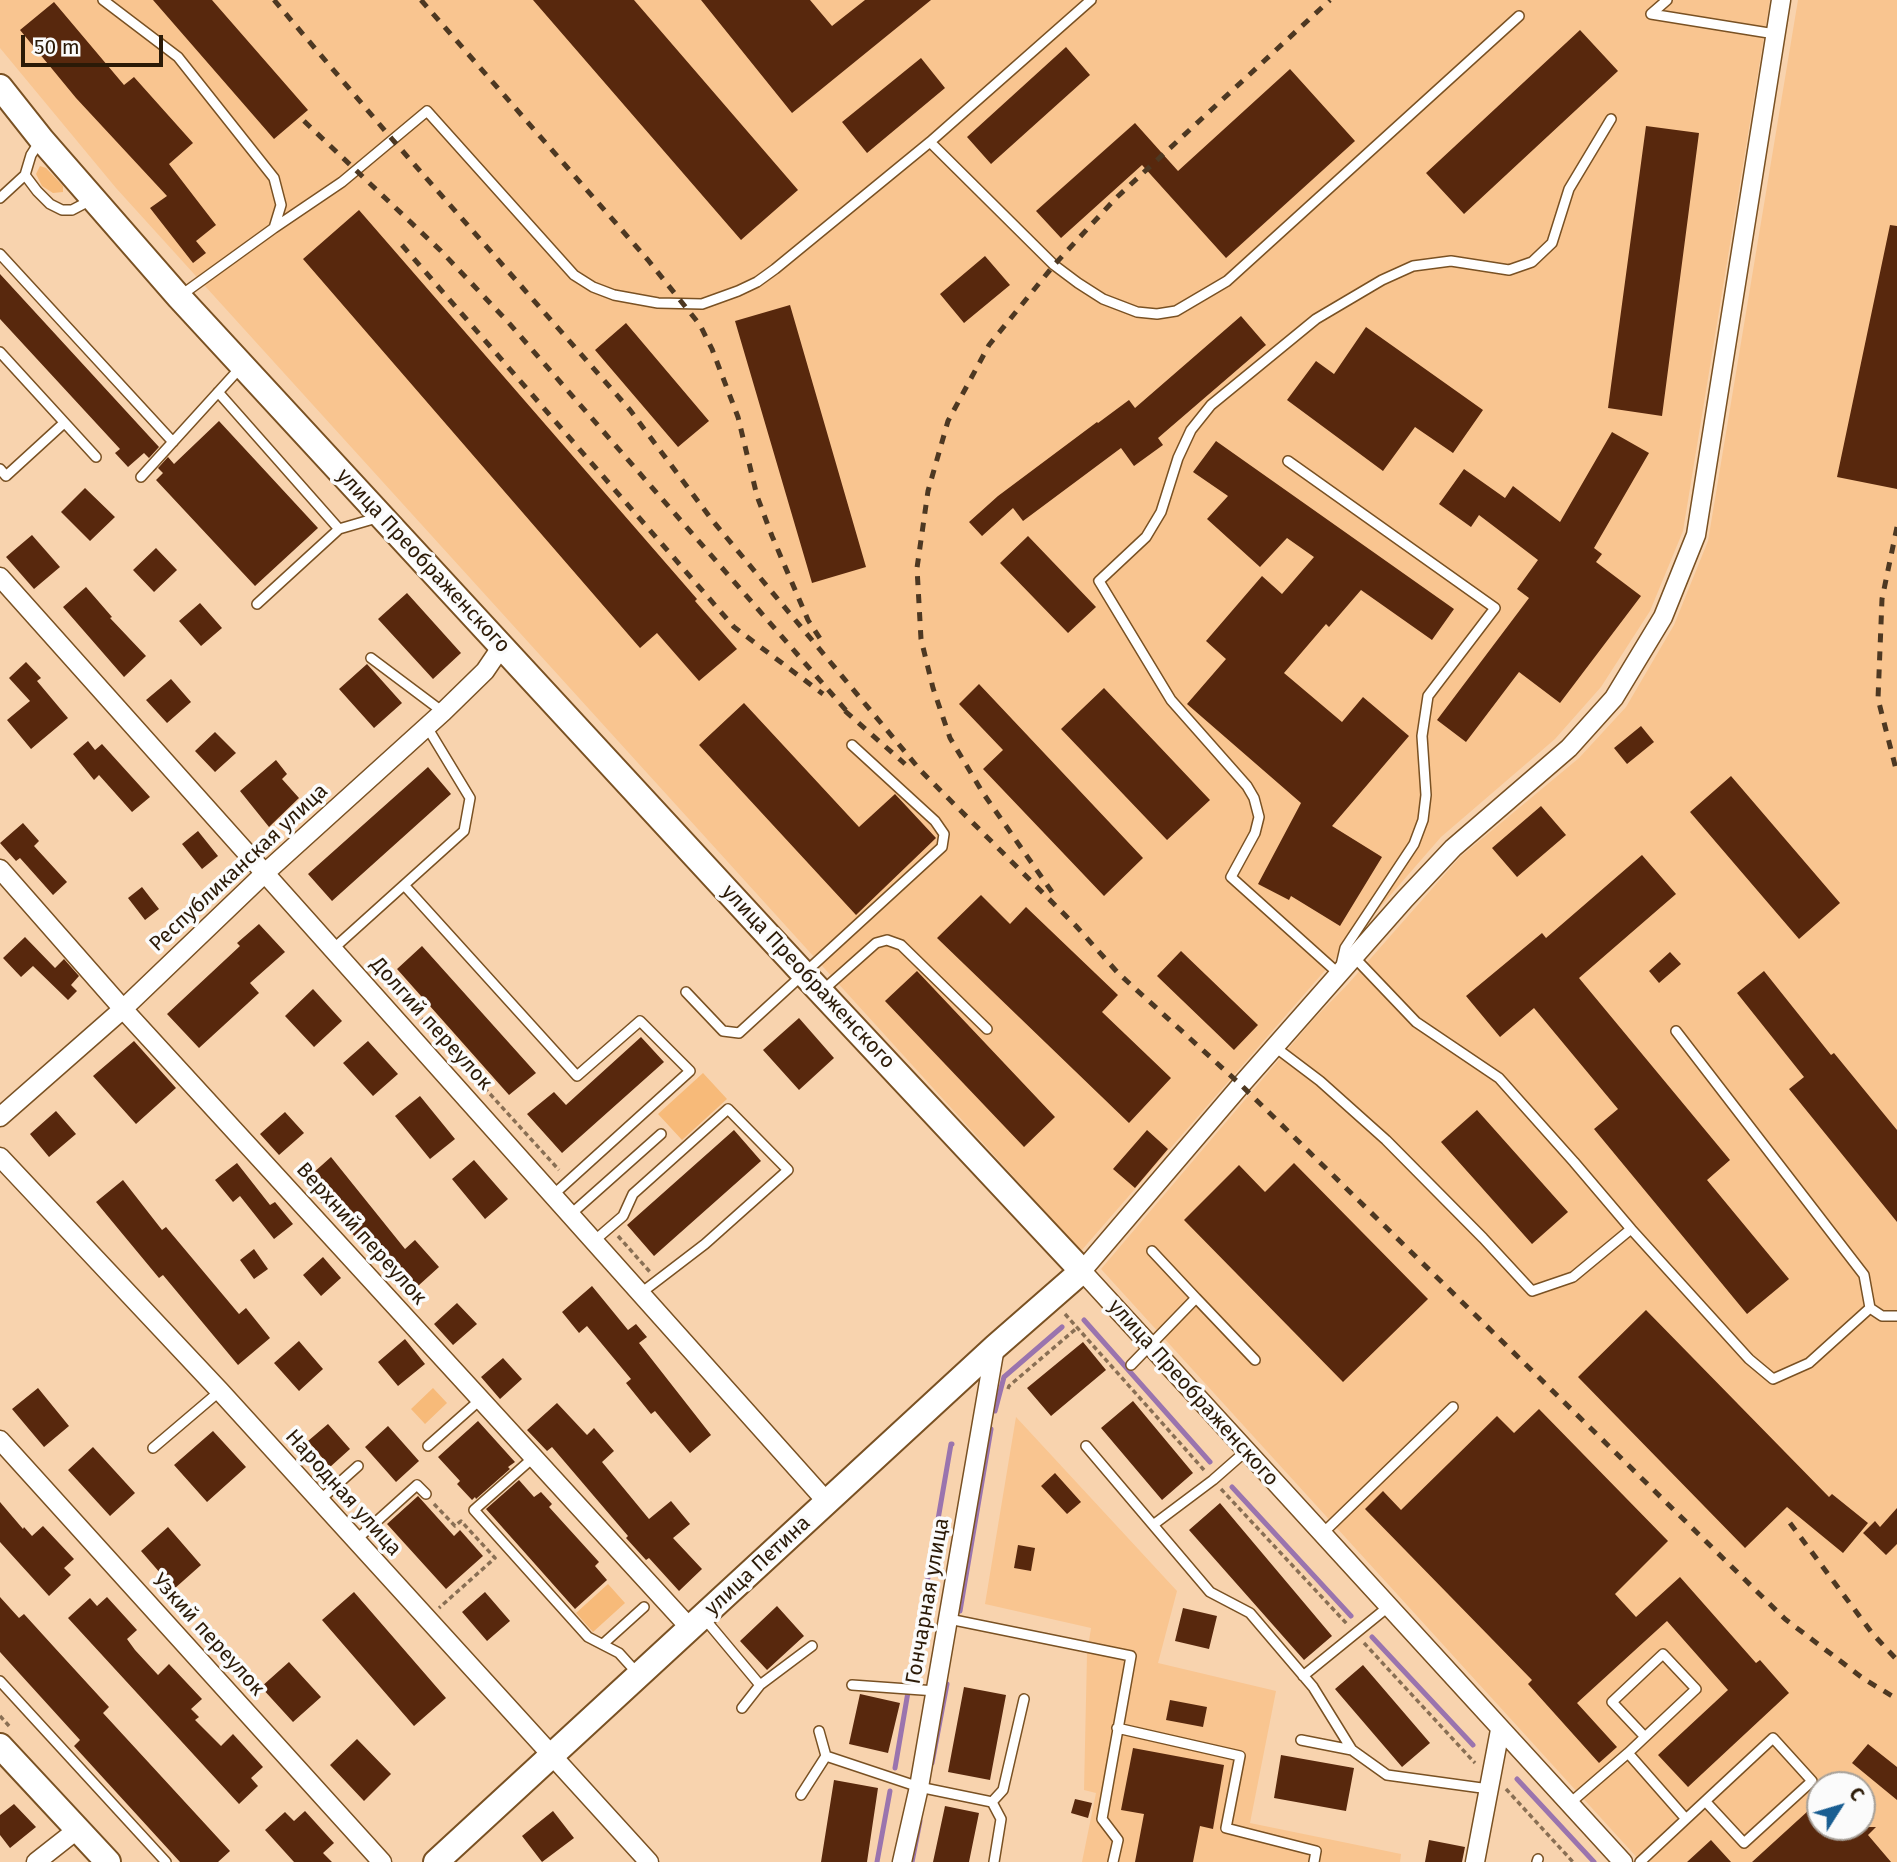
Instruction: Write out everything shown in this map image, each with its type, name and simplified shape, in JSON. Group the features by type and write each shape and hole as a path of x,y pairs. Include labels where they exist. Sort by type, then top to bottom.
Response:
{"street":[{"path":"1082,1271 1339,974 1453,848 1578,738 1614,698 1663,617 1696,535 1781,0"},
{"name":"улица Преображенского","path":"0,87 42,140 179,297 812,983 1082,1271 1623,1862"},
{"name":"Долгий переулок","path":"0,577 827,1502"},
{"name":"Республиканская улица","path":"0,1117 123,1009 265,873 443,712 485,671 502,646"},
{"name":"Верхний переулок","path":"0,869 123,1009 534,1457 696,1622"},
{"name":"Народная улица","path":"0,1157 220,1391 649,1862"},
{"name":"улица Петина","path":"436,1862 995,1347 1082,1271"},
{"name":"Гончарная улица","path":"902,1862 919,1787 995,1347"},
{"name":"Узкий переулок","path":"0,1440 382,1862"},
{"path":"1475,1862 1493,1788 1500,1730"},
{"path":"0,1746 108,1862"},
{"path":"36,1862 78,1829"}],"lane":[{"path":"103,0 178,57 274,178 281,205 274,228"},
{"path":"179,297 342,182 427,111 573,275 614,295 658,303 702,304 757,282 930,142 1091,0"},
{"path":"1667,0 1651,15 1775,34"},
{"path":"930,142 1054,265 1078,283 1103,299 1137,312 1157,314 1176,311 1227,281 1519,16"},
{"path":"1287,461 1495,607 1428,696 1422,736 1426,795 1423,820 1414,844 1345,948 1339,974 1231,877 1255,833 1259,817 1255,798 1171,700 1099,581 1146,537 1161,512 1178,458 1191,430 1211,405 1316,319 1413,266 1451,261 1509,270 1532,262 1552,243 1569,189 1611,119"},
{"path":"0,198 25,175 31,155 42,140"},
{"path":"25,175 50,204 62,210 82,206 94,197"},
{"path":"0,254 173,442"},
{"path":"0,352 96,457"},
{"path":"141,477 242,365"},
{"path":"218,392 339,529"},
{"path":"0,469 6,476 64,423"},
{"path":"257,604 339,529 383,517"},
{"path":"371,658 443,712"},
{"path":"334,949 464,831 470,798 427,727"},
{"path":"812,983 942,848 944,834 935,821 852,745"},
{"path":"404,885 577,1076 640,1021 690,1071 553,1195"},
{"path":"685,992 723,1031 739,1033 812,983 876,943 887,940 901,945 987,1029"},
{"path":"1354,957 1416,1022 1499,1078 1749,1359 1773,1379 1809,1363 1870,1308"},
{"path":"1676,1031 1864,1275 1870,1308 1882,1315 1897,1316"},
{"path":"1275,1047 1320,1081 1386,1140 1532,1291 1573,1277 1631,1229"},
{"path":"594,1241 623,1216 633,1194 729,1108 788,1170 705,1244 640,1293"},
{"path":"570,1214 662,1134"},
{"path":"1152,1251 1255,1360"},
{"path":"1131,1365 1196,1298"},
{"path":"153,1448 220,1391"},
{"path":"428,1446 481,1399"},
{"path":"1322,1534 1453,1407"},
{"path":"1086,1446 1210,1592 1250,1613 1303,1676 1352,1750 1387,1775 1493,1788"},
{"path":"1153,1525 1213,1480 1246,1451"},
{"path":"534,1457 474,1510 588,1637 619,1653 638,1675"},
{"path":"320,1500 358,1466"},
{"path":"356,1540 418,1485 426,1494"},
{"path":"1303,1676 1388,1607"},
{"path":"603,1644 644,1608"},
{"path":"948,1619 1130,1656 1102,1819 1118,1840 1113,1862"},
{"path":"696,1622 761,1685"},
{"path":"742,1708 761,1685 812,1646"},
{"path":"1569,1804 1628,1753 1645,1737 1696,1689 1663,1654 1612,1702 1645,1737"},
{"path":"0,1681 166,1862"},
{"path":"852,1685 936,1691"},
{"path":"992,1802 1003,1790 1024,1699"},
{"path":"1117,1728 1240,1756 1226,1828 1316,1851 1314,1862"},
{"path":"801,1795 826,1756 819,1731"},
{"path":"1640,1862 1773,1738 1812,1780 1744,1843 1706,1802"},
{"path":"1301,1740 1352,1750"},
{"path":"1628,1753 1686,1819"},
{"path":"826,1756 919,1787 992,1802"},
{"path":"992,1802 1001,1819 994,1862"}],"path":[{"path":"394,987 568,1181"},
{"path":"610,1227 658,1280"},
{"path":"1006,1398 1009,1386 1078,1327 1493,1788 1502,1784 1573,1862"},
{"path":"426,1494 455,1526 461,1521 495,1558 427,1618"}],"shaded area":[{"path":"0,0 1770,0 1683,531 1650,611 1601,687 1555,739 1441,837 1081,1251 116,188 0,48"},
{"path":"1798,0 1897,0 1897,1862 1641,1862 1101,1269 1312,1021 1460,857 1579,758 1626,707 1674,625 1708,541"},
{"path":"40,166 46,168 63,186 63,192 53,193 42,186 36,174"},
{"path":"703,1073 727,1099 682,1140 658,1114"},
{"path":"433,1388 447,1403 425,1424 411,1409"},
{"path":"1016,1417 1177,1591 1158,1663 1276,1691 1250,1823 1401,1854 1400,1862 1082,1862 1096,1793 1084,1790 1087,1654 1091,1628 985,1604"},
{"path":"608,1584 625,1603 593,1632 576,1613"}],"building":[{"path":"153,0 212,0 308,110 274,139"},
{"path":"533,0 634,0 798,190 741,240"},
{"path":"701,0 810,0 832,26 865,0 931,0 792,113"},
{"path":"54,2 124,85 134,77 193,143 169,164 216,225 196,241 206,253 193,263 150,208 167,196 76,98 20,30"},
{"path":"1580,30 1618,71 1464,214 1426,173"},
{"path":"1066,47 1090,75 991,164 967,137"},
{"path":"921,58 945,88 867,153 842,122"},
{"path":"1290,69 1355,141 1226,258 1142,165 1061,238 1036,211 1135,123 1178,171"},
{"path":"1646,126 1699,133 1662,416 1608,408"},
{"path":"359,210 697,599 695,601 737,649 699,681 657,633 640,648 303,259"},
{"path":"1890,225 1897,226 1897,489 1837,477"},
{"path":"985,256 1010,285 964,323 940,294"},
{"path":"0,274 159,447 149,458 144,453 128,467 115,453 120,449 0,319"},
{"path":"790,305 866,567 812,583 735,321"},
{"path":"1241,316 1266,345 1158,438 1163,445 1134,466 1121,448 1023,521 1013,508 982,536 969,522 998,496 1129,400 1135,408"},
{"path":"626,323 709,421 678,447 595,350"},
{"path":"1366,327 1483,410 1453,453 1415,427 1383,471 1287,400 1316,361 1334,374"},
{"path":"219,421 318,528 255,586 156,480 163,473 158,468 168,457 174,464"},
{"path":"1612,432 1649,453 1594,548 1602,554 1596,562 1641,596 1560,703 1519,672 1466,742 1437,720 1529,598 1517,589 1538,560 1479,515 1471,527 1439,504 1464,469 1505,498 1513,486 1560,522"},
{"path":"1216,441 1454,609 1432,640 1361,590 1329,627 1326,624 1284,673 1342,722 1363,697 1409,736 1332,826 1382,857 1340,926 1291,896 1289,900 1258,884 1301,803 1187,704 1226,659 1206,641 1262,576 1282,594 1314,557 1287,538 1260,567 1207,519 1228,496 1193,472"},
{"path":"85,488 115,517 90,541 61,512"},
{"path":"32,535 60,567 34,589 6,557"},
{"path":"1028,536 1096,607 1068,633 1000,563"},
{"path":"156,548 177,570 154,592 133,570"},
{"path":"86,587 112,617 110,618 146,656 124,677 63,607"},
{"path":"407,593 461,653 433,679 378,619"},
{"path":"200,603 222,628 201,646 179,621"},
{"path":"26,662 41,678 37,681 68,718 31,749 7,720 30,701 9,678"},
{"path":"367,664 402,703 374,728 339,689"},
{"path":"171,679 191,702 167,723 146,700"},
{"path":"979,684 1143,858 1104,896 983,769 1003,750 959,704"},
{"path":"1104,688 1210,800 1167,840 1061,729"},
{"path":"744,703 859,827 895,794 936,838 856,915 699,745"},
{"path":"1641,726 1654,742 1627,764 1614,748"},
{"path":"215,732 236,753 215,772 195,751"},
{"path":"88,741 95,750 102,744 150,797 132,812 99,775 94,780 73,754"},
{"path":"276,760 287,774 282,779 299,798 269,827 240,791"},
{"path":"428,767 451,794 332,901 308,874"},
{"path":"1731,776 1840,903 1799,939 1690,812"},
{"path":"1541,806 1566,835 1517,877 1492,848"},
{"path":"23,823 39,841 34,846 67,882 53,895 20,858 16,861 0,843"},
{"path":"198,831 218,856 202,869 182,844"},
{"path":"1642,855 1676,894 1579,978 1730,1160 1707,1180 1789,1279 1747,1314 1594,1129 1618,1109 1534,1008 1500,1037 1466,996 1542,933 1546,938"},
{"path":"142,887 159,909 145,920 128,898"},
{"path":"981,895 1010,924 1026,907 1118,995 1102,1012 1171,1078 1129,1123 937,938"},
{"path":"259,924 285,952 250,983 259,993 199,1048 167,1014 240,946 237,943"},
{"path":"25,937 55,968 64,959 79,976 71,985 77,991 68,1000 33,966 21,977 3,958"},
{"path":"422,946 536,1073 509,1095 397,969"},
{"path":"1181,951 1258,1025 1234,1050 1157,976"},
{"path":"1670,952 1681,964 1659,983 1649,971"},
{"path":"917,971 1055,1117 1024,1147 885,1001"},
{"path":"1764,971 1831,1055 1834,1053 1897,1130 1897,1222 1789,1089 1804,1077 1737,993"},
{"path":"313,989 342,1021 314,1047 285,1016"},
{"path":"799,1018 834,1058 799,1090 763,1050"},
{"path":"641,1037 664,1062 562,1153 527,1114 554,1092 566,1105"},
{"path":"134,1041 176,1088 136,1124 93,1076"},
{"path":"368,1041 398,1074 373,1096 343,1063"},
{"path":"420,1096 455,1139 430,1159 395,1116"},
{"path":"1477,1110 1568,1212 1532,1244 1441,1142"},
{"path":"56,1111 76,1134 49,1157 30,1134"},
{"path":"285,1112 304,1133 279,1155 260,1134"},
{"path":"734,1130 761,1161 654,1256 627,1225"},
{"path":"1147,1130 1168,1149 1135,1188 1113,1169"},
{"path":"331,1157 405,1249 415,1240 439,1267 408,1295 371,1252 369,1254 333,1210 330,1213 303,1182"},
{"path":"474,1160 508,1199 485,1219 452,1179"},
{"path":"237,1163 270,1205 275,1202 293,1224 274,1239 240,1196 233,1202 215,1180"},
{"path":"1294,1163 1428,1299 1343,1382 1184,1220 1239,1165 1265,1192"},
{"path":"123,1180 162,1230 166,1227 239,1314 246,1308 270,1338 238,1365 163,1275 159,1278 96,1202"},
{"path":"254,1249 268,1269 254,1279 240,1260"},
{"path":"323,1257 341,1278 321,1296 303,1275"},
{"path":"592,1286 628,1330 636,1324 647,1337 639,1343 711,1435 690,1453 655,1411 651,1414 626,1383 631,1379 587,1326 579,1333 562,1312"},
{"path":"457,1303 477,1324 453,1345 434,1324"},
{"path":"1646,1310 1829,1497 1832,1494 1868,1523 1843,1553 1787,1507 1745,1548 1578,1377"},
{"path":"405,1339 425,1364 398,1386 378,1362"},
{"path":"299,1341 323,1369 299,1391 274,1363"},
{"path":"1083,1342 1106,1370 1051,1416 1027,1388"},
{"path":"503,1358 522,1379 500,1399 481,1377"},
{"path":"38,1388 69,1426 44,1447 12,1409"},
{"path":"1133,1401 1193,1473 1162,1500 1101,1428"},
{"path":"557,1403 587,1435 594,1428 614,1451 602,1462 649,1519 671,1501 690,1524 673,1538 702,1569 679,1591 649,1558 646,1560 626,1538 628,1536 552,1447 547,1451 527,1430"},
{"path":"1539,1409 1668,1541 1615,1594 1636,1617 1680,1577 1756,1663 1760,1660 1789,1693 1688,1787 1658,1755 1728,1690 1667,1621 1577,1703 1617,1747 1599,1763 1528,1684 1532,1680 1365,1509 1383,1491 1401,1510 1497,1416 1514,1433"},
{"path":"478,1421 515,1462 472,1500 457,1484 460,1481 438,1457"},
{"path":"328,1424 350,1449 330,1467 308,1441"},
{"path":"388,1426 419,1461 396,1482 365,1447"},
{"path":"213,1431 246,1467 207,1502 174,1465"},
{"path":"93,1447 135,1493 110,1516 68,1470"},
{"path":"1055,1473 1081,1502 1067,1514 1041,1486"},
{"path":"519,1480 534,1497 541,1492 552,1504 549,1507 599,1562 595,1566 607,1580 575,1609 486,1509"},
{"path":"418,1496 454,1536 460,1530 483,1556 446,1589 387,1524"},
{"path":"0,1502 32,1536 43,1526 74,1559 64,1568 71,1575 49,1596 0,1542"},
{"path":"1220,1503 1332,1636 1304,1660 1189,1530"},
{"path":"1897,1508 1897,1544 1886,1555 1863,1533 1875,1521 1880,1527"},
{"path":"168,1527 201,1565 174,1589 141,1551"},
{"path":"1018,1545 1035,1548 1031,1571 1014,1568"},
{"path":"354,1592 446,1698 414,1726 322,1620"},
{"path":"485,1592 510,1621 487,1641 462,1612"},
{"path":"0,1597 19,1618 24,1614 109,1707 103,1713 230,1851 218,1862 180,1862 74,1746 80,1740 0,1652"},
{"path":"107,1597 137,1630 127,1639 158,1675 169,1664 202,1699 191,1709 199,1717 195,1720 221,1746 233,1734 263,1767 251,1778 258,1786 239,1804 68,1618 90,1598 97,1606"},
{"path":"777,1606 804,1636 767,1670 740,1641"},
{"path":"1183,1608 1217,1616 1209,1649 1175,1641"},
{"path":"289,1662 321,1697 293,1722 261,1687"},
{"path":"1363,1665 1430,1743 1402,1767 1335,1689"},
{"path":"964,1687 1006,1695 990,1780 948,1772"},
{"path":"860,1694 900,1703 888,1753 849,1744"},
{"path":"1170,1700 1207,1707 1203,1727 1166,1720"},
{"path":"357,1739 391,1774 364,1801 330,1765"},
{"path":"1868,1744 1897,1767 1897,1800 1876,1783 1876,1771 1862,1771 1852,1763"},
{"path":"1133,1748 1224,1765 1213,1829 1200,1826 1193,1862 1135,1862 1144,1814 1121,1810"},
{"path":"1281,1755 1354,1768 1346,1811 1274,1798"},
{"path":"834,1780 878,1788 867,1862 821,1862"},
{"path":"1075,1799 1092,1803 1088,1818 1071,1813"},
{"path":"14,1804 36,1827 10,1848 0,1835 0,1815"},
{"path":"945,1806 979,1813 969,1862 933,1862"},
{"path":"305,1811 334,1843 323,1853 332,1862 294,1862 265,1830 285,1812 294,1821"},
{"path":"553,1811 574,1838 542,1862 522,1836"},
{"path":"1806,1813 1806,1841 1873,1841 1891,1862 1752,1862"},
{"path":"1429,1840 1465,1847 1462,1862 1425,1862"},
{"path":"1711,1840 1731,1862 1687,1862"}],"waterway":[{"path":"1084,1320 1210,1462"},
{"path":"995,1411 1004,1377 1062,1327"},
{"path":"960,1611 991,1429"},
{"path":"910,1682 952,1444"},
{"path":"1232,1487 1351,1616"},
{"path":"1372,1637 1473,1745"},
{"path":"932,1763 947,1684"},
{"path":"895,1768 908,1692"},
{"path":"1517,1779 1594,1862"},
{"path":"877,1862 890,1791"},
{"path":"912,1862 920,1821"}],"railway":[{"path":"274,0 630,410 712,520 921,771 1076,926 1118,973 1241,1085 1785,1619 1864,1679 1897,1699"},
{"path":"421,0 648,260 700,325 738,417 757,496 772,536 808,620 821,640"},
{"path":"1052,892 983,793 950,738 933,688 921,639 917,568 928,491 948,421 989,345 1054,265 1116,198 1330,0"},
{"path":"304,121 441,251 508,322 851,716"},
{"path":"402,245 734,627 823,694"},
{"path":"1897,527 1882,599 1878,699 1897,773"},
{"path":"845,711 905,764"},
{"path":"1790,1523 1872,1633 1897,1660"}]}
